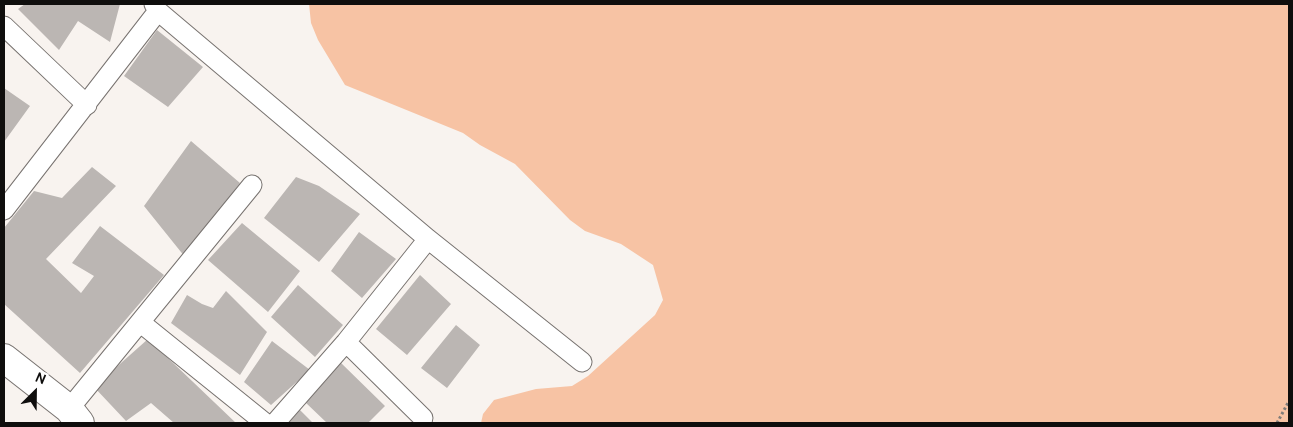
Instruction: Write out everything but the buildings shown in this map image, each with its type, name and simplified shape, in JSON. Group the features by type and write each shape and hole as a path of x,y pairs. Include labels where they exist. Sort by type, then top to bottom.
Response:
{"street":[{"path":"4,210 87,105 156,8 428,239 582,362"},
{"path":"4,26 87,105"},
{"path":"4,358 74,416 141,322 252,185"},
{"path":"275,423 346,342 428,239"},
{"path":"141,322 264,423"},
{"path":"346,342 423,418"}],"path":[{"path":"1277,423 1289,401"}],"shaded area":[{"path":"309,4 1289,4 1289,423 481,423 483,414 494,400 536,389 572,386 588,376 655,315 663,300 653,265 621,244 585,231 570,220 515,164 480,145 463,133 345,85 318,40 311,23"}]}
